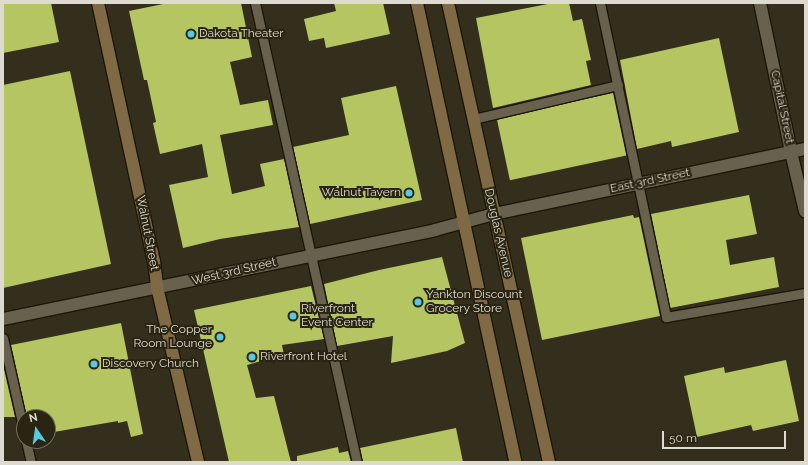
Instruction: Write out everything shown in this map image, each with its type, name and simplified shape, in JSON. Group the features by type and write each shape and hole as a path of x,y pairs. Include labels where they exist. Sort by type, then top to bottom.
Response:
{"street":[{"name":"Walnut Street","path":"98,3 154,261 157,287 198,462"},
{"path":"417,3 515,462"},
{"name":"Douglas Avenue","path":"448,3 549,462"},
{"name":"Capital Street","path":"760,3 791,152 805,211"},
{"name":"East 3rd Street","path":"464,223 494,214 805,149"},
{"name":"West 3rd Street","path":"3,319 464,223"}],"lane":[{"path":"255,3 357,462"},
{"path":"600,3 666,317 805,293"},
{"path":"473,119 618,85"},
{"path":"3,338 19,409"},
{"path":"28,449 31,462"}],"building":[{"path":"3,3 51,3 59,42 3,53"},
{"path":"168,3 241,3 252,57 230,62 240,105 268,100 273,125 220,135 232,194 265,186 260,164 284,159 299,227 220,239 183,248 169,185 208,177 202,144 160,154 153,123 156,122 147,80 144,80 129,11"},
{"path":"334,3 383,3 390,34 326,48 324,38 309,41 304,19 336,11"},
{"path":"553,3 569,3 573,21 582,19 591,60 586,61 591,85 493,108 476,18"},
{"path":"719,38 739,132 672,147 671,141 637,149 620,60"},
{"path":"70,71 111,264 3,288 3,85"},
{"path":"396,86 422,200 310,224 293,147 349,135 341,98"},
{"path":"613,93 626,156 510,180 497,118"},
{"path":"749,195 757,234 726,240 730,265 774,257 779,287 670,308 651,214"},
{"path":"633,215 634,218 639,217 660,316 542,340 521,238"},
{"path":"442,257 465,343 447,351 391,363 393,336 337,346 324,284 379,270"},
{"path":"311,286 324,339 282,345 284,355 247,365 256,398 274,396 291,462 229,462 194,310"},
{"path":"121,323 143,434 131,437 127,421 118,423 118,421 56,432 56,409 25,409 11,345"},
{"path":"786,360 799,421 753,431 751,425 697,437 684,376 724,367 725,373"},
{"path":"3,365 15,417 3,417"},
{"path":"456,428 463,462 363,462 360,448"},
{"path":"338,447 339,453 348,451 351,462 297,462 297,456"}],"place":[{"name":"Dakota Theater","path":"191,34"},
{"name":"Walnut Tavern","path":"409,193"},
{"name":"Yankton Discount Grocery Store","path":"418,302"},
{"name":"Riverfront Event Center","path":"293,316"},
{"name":"The Copper Room Lounge","path":"220,337"},
{"name":"Riverfront Hotel","path":"252,357"},
{"name":"Discovery Church","path":"94,364"}]}
